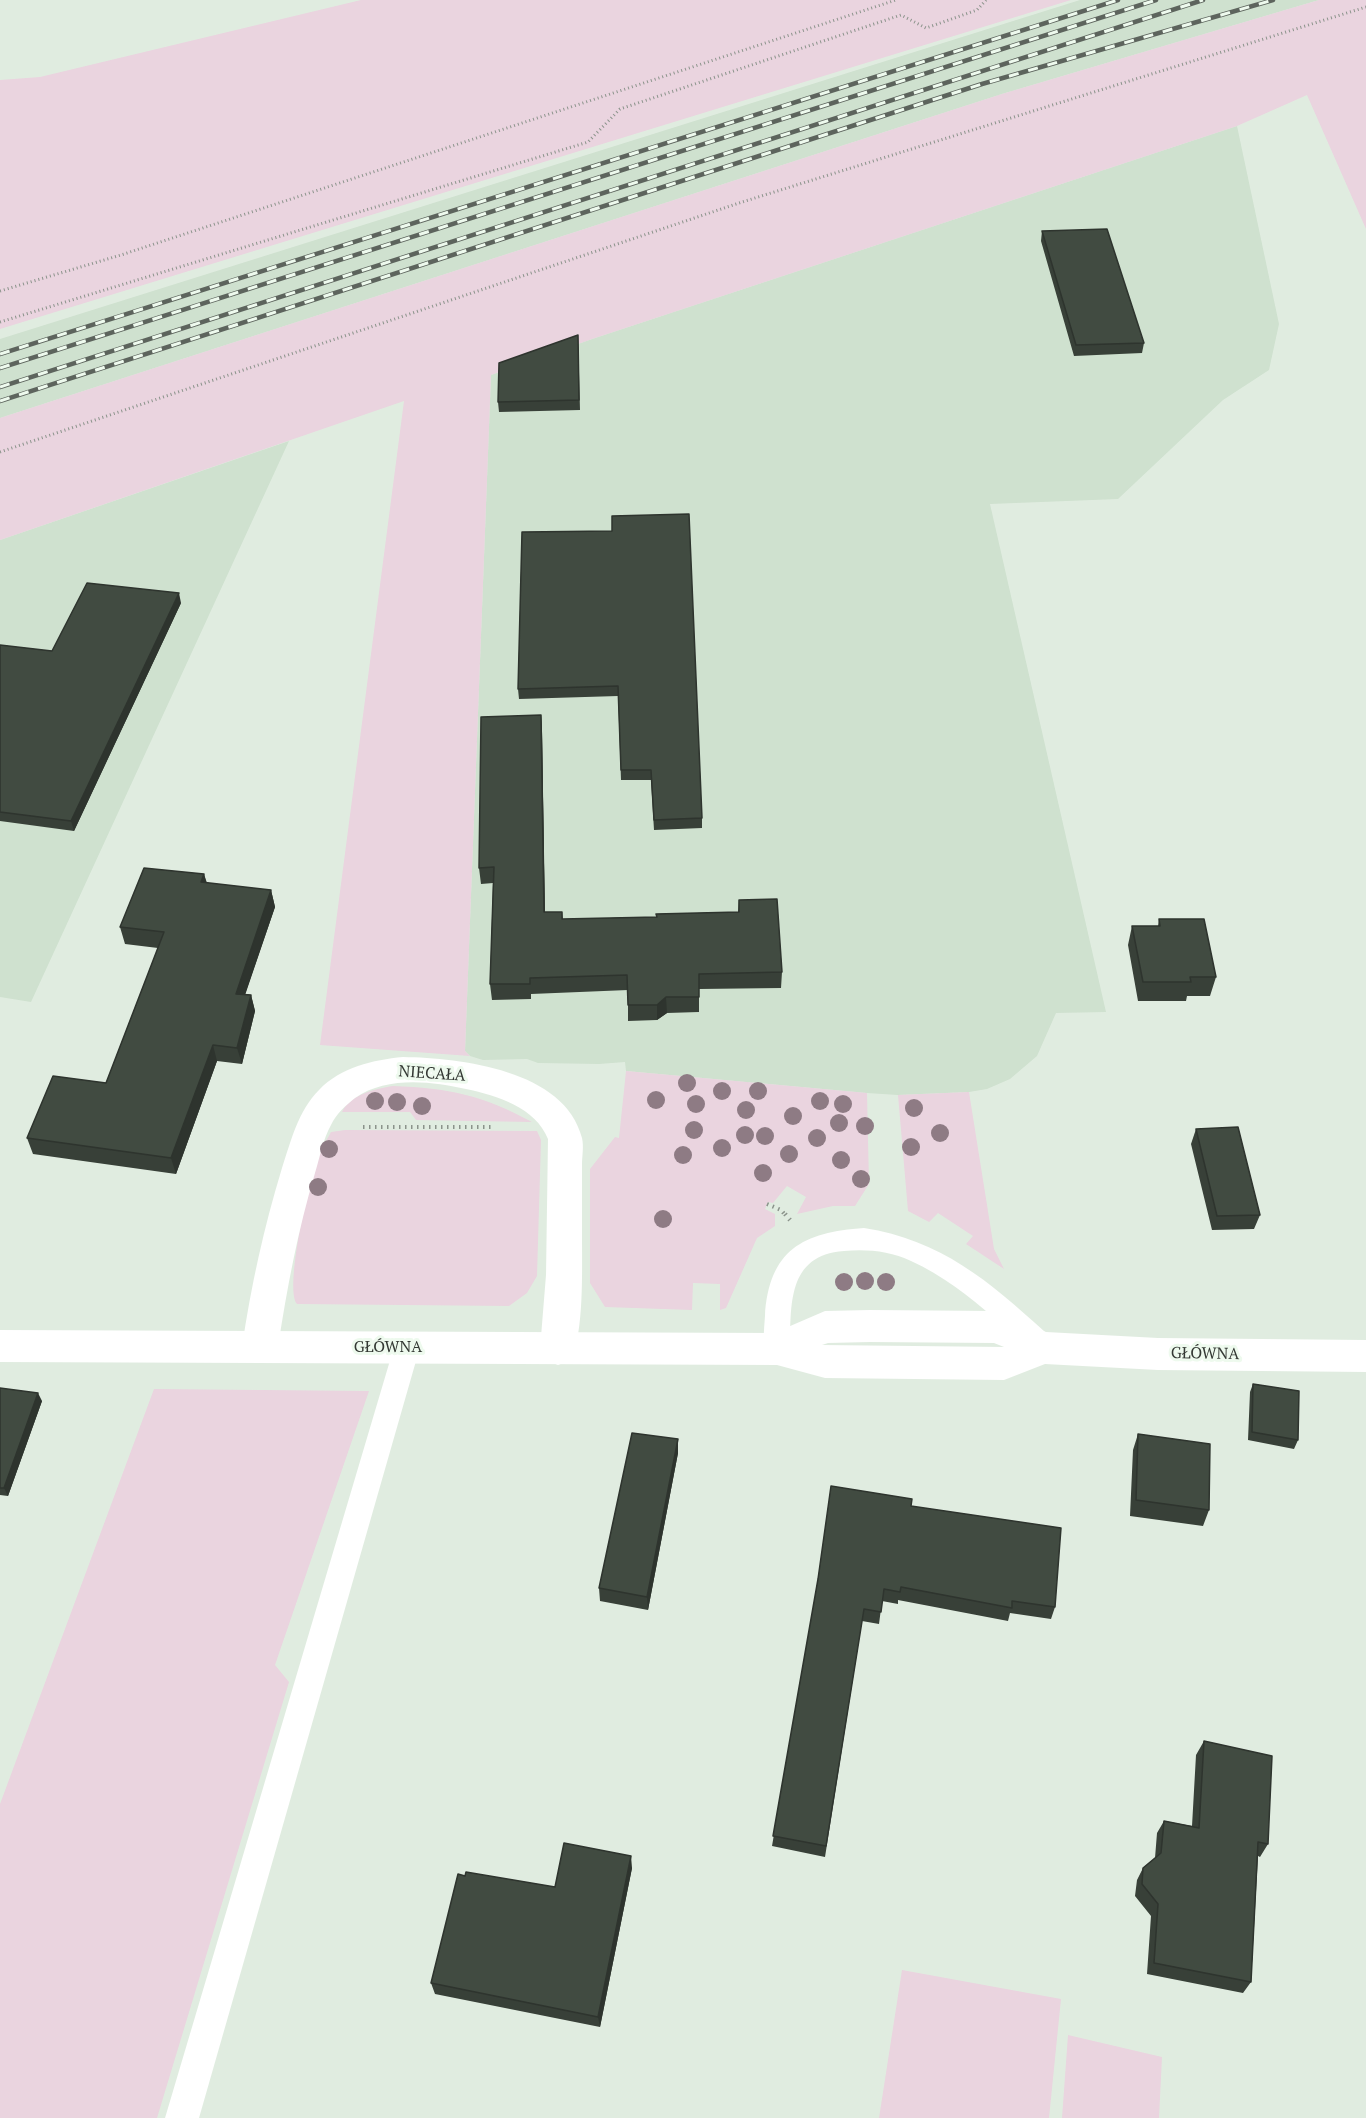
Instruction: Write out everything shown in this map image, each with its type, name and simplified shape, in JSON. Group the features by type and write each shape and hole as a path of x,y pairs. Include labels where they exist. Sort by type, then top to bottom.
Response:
{"street":[{"name":"NIECAŁA","path":"260,1347 278,1241 314,1126 323,1108 347,1086 384,1072 416,1071 464,1075 506,1086 548,1108 556,1115 563,1127"},
{"path":"558,1349 564,1275 563,1127"},
{"name":"GŁÓWNA","path":"0,1346 777,1349 825,1362 1004,1364 1044,1348 1158,1354 1366,1356"}],"lane":[{"path":"777,1349 782,1286 791,1265 804,1252 817,1246 861,1238 899,1244 927,1256 977,1289 1044,1348"},
{"path":"182,2118 407,1347"}],"path":[{"path":"0,291 121,255 896,0"},
{"path":"0,322 588,142 620,110 901,15 926,28 977,10 986,0"},
{"path":"0,452 740,203 1366,7"},
{"path":"314,1126 467,1129 563,1127"},
{"path":"767,1204 781,1210 792,1222"}],"shaded area":[{"path":"361,0 1071,0 0,329 0,80 40,77"},
{"path":"1080,0 1319,0 1002,94 0,418 0,339"},
{"path":"1319,0 1366,0 1366,229 1307,95 1237,126 592,339 491,375 465,1051 470,1056 320,1045 404,401 0,540 0,418 1002,94"},
{"path":"1237,126 1279,324 1269,370 1223,400 1118,499 990,504 1106,1012 1056,1013 1037,1056 1010,1079 987,1089 969,1092 898,1095 867,1093 626,1071 625,1062 538,1063 527,1059 483,1060 470,1056 465,1051 491,375 592,339"},
{"path":"289,441 31,1002 0,997 0,540"},
{"path":"626,1071 867,1093 869,1184 855,1206 833,1206 797,1214 806,1197 787,1186 773,1203 768,1202 765,1209 775,1214 775,1226 757,1238 726,1308 720,1310 720,1284 693,1283 692,1310 605,1307 590,1283 590,1169 615,1137 619,1138"},
{"path":"393,1086 448,1091 481,1099 532,1122 416,1120 410,1112 342,1112 357,1097"},
{"path":"969,1092 994,1249 1004,1269 966,1244 973,1236 938,1213 929,1222 908,1211 898,1095"},
{"path":"345,1130 537,1131 541,1140 537,1276 527,1293 509,1306 297,1304 294,1294 296,1255 310,1183 320,1152 331,1132"},
{"path":"154,1389 369,1391 275,1665 289,1682 157,2118 0,2118 0,1804"},
{"path":"902,1970 1061,1999 1049,2118 879,2118"},
{"path":"1068,2035 1162,2057 1159,2118 1062,2118"}],"building":[{"path":"1107,229 1144,343 1076,345 1042,231"},
{"path":"578,335 579,400 498,402 499,363"},
{"path":"689,514 702,818 654,820 651,770 621,770 618,686 518,689 522,532 612,531 612,516"},
{"path":"87,583 179,593 71,821 0,812 0,645 52,651"},
{"path":"541,715 544,912 562,912 562,919 657,917 656,914 739,912 739,900 777,899 782,972 699,974 699,997 666,997 657,1005 628,1005 627,975 530,978 530,984 490,984 494,867 479,868 481,717"},
{"path":"144,868 204,874 201,882 271,890 236,994 251,995 237,1048 213,1045 171,1158 27,1138 53,1076 106,1083 164,932 120,927"},
{"path":"1159,919 1204,919 1216,977 1190,977 1191,982 1143,982 1132,926 1160,926"},
{"path":"1238,1127 1260,1215 1217,1216 1196,1129"},
{"path":"1253,1384 1299,1391 1298,1440 1252,1432"},
{"path":"0,1388 38,1393 4,1488 0,1488"},
{"path":"632,1433 678,1439 647,1597 599,1588"},
{"path":"1138,1434 1210,1444 1209,1510 1136,1500"},
{"path":"831,1486 912,1499 911,1506 1061,1528 1055,1607 1012,1601 1012,1608 901,1587 900,1592 884,1589 881,1612 864,1609 826,1846 773,1836 818,1579"},
{"path":"1204,1741 1272,1756 1268,1844 1258,1842 1251,1982 1154,1963 1158,1904 1142,1884 1143,1868 1161,1853 1164,1821 1199,1828"},
{"path":"564,1843 631,1856 598,2017 431,1983 458,1874 465,1876 466,1872 555,1887"}],"railway":[{"path":"0,354 1118,0"},
{"path":"0,368 1156,0"},
{"path":"0,387 1203,0"},
{"path":"0,401 982,84 1273,0"}]}
